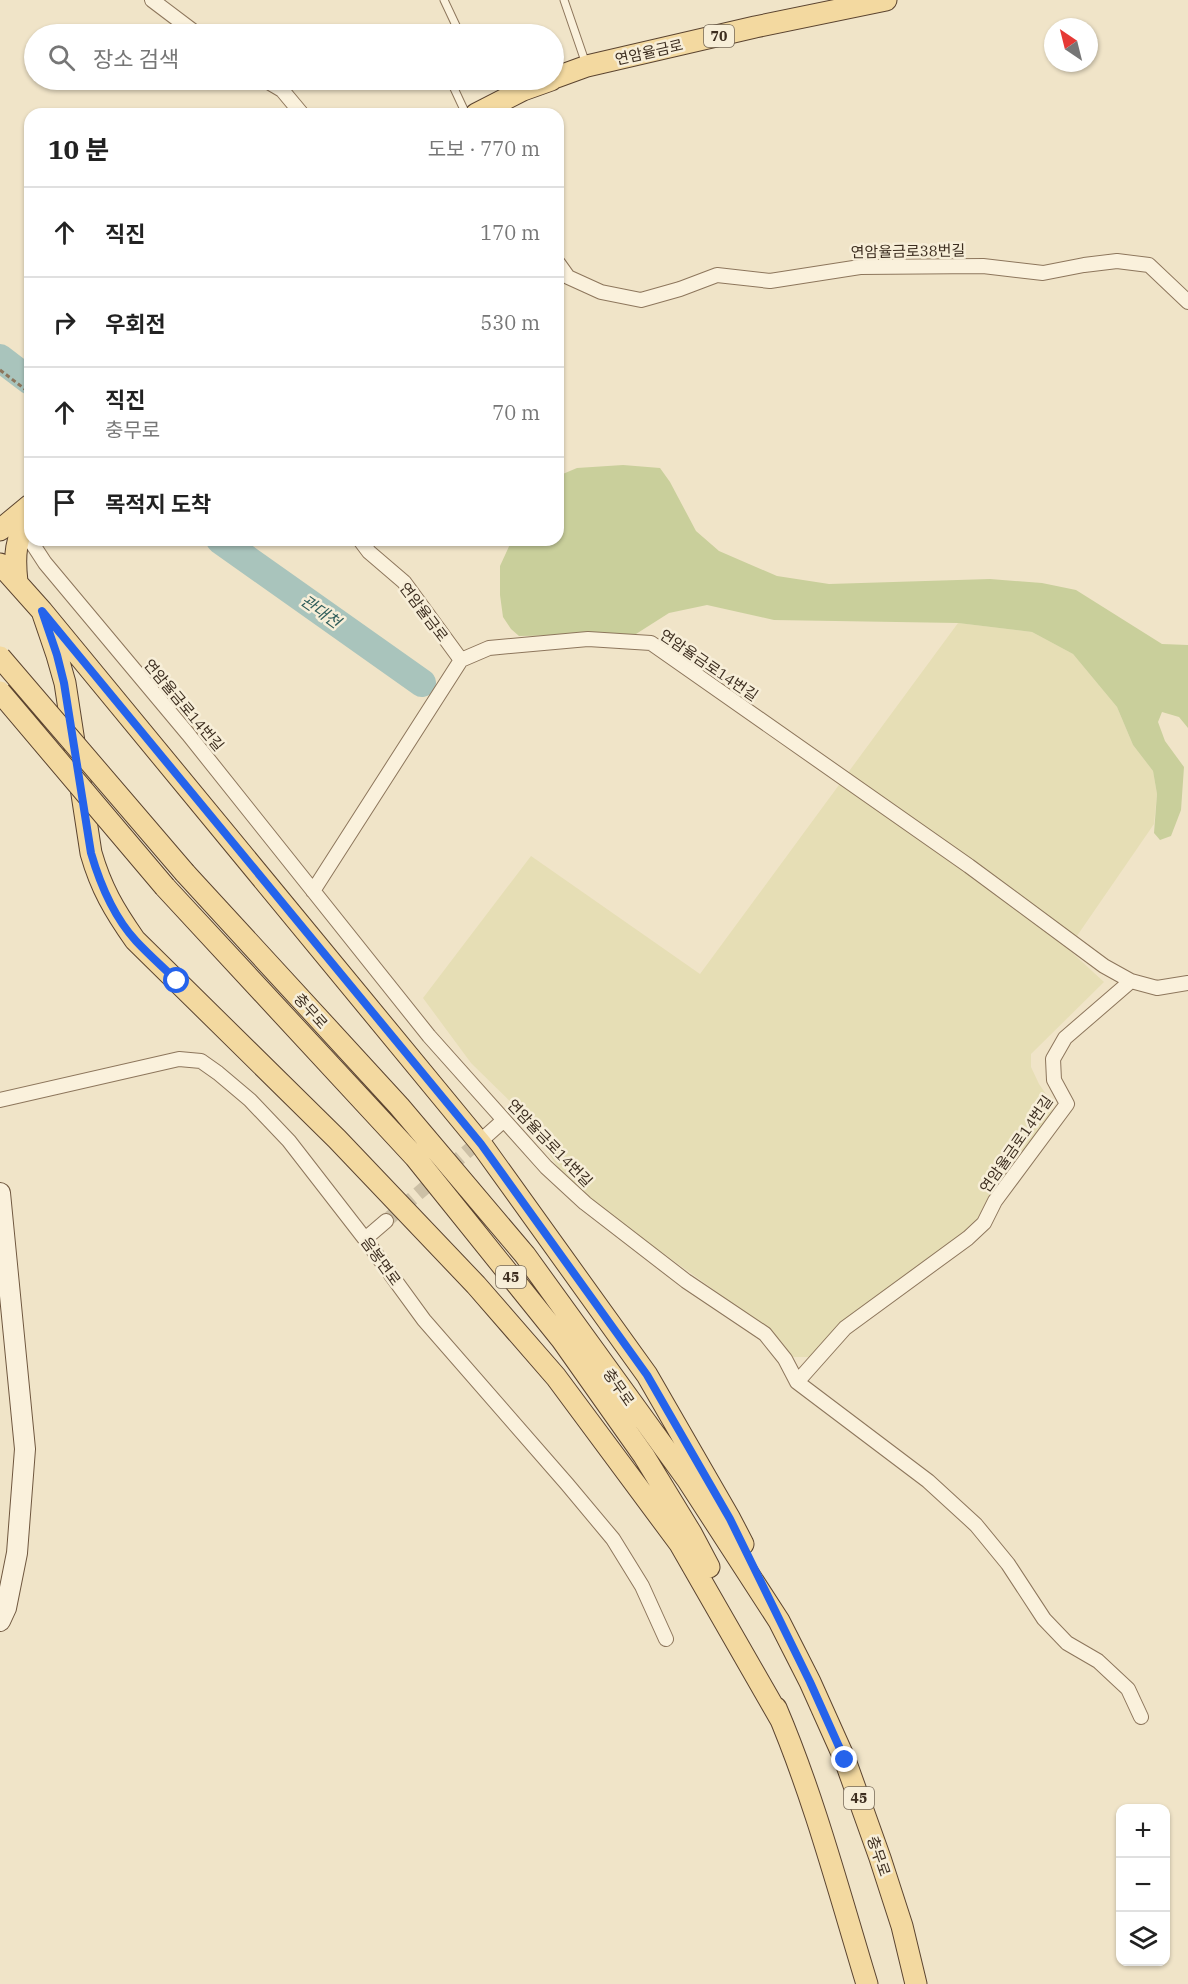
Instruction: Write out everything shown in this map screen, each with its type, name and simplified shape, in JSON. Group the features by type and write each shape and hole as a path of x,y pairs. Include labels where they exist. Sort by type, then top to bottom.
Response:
{"main road":[{"name":"연암율금로","path":"564,75 587,66 755,27 886,0"},
{"name":"연암율금로","path":"491,108 523,90"},
{"path":"0,530 24,525"},
{"path":"9,581 18,538 24,530"},
{"path":"0,564 9,581 42,611 481,1144 647,1375 730,1519 779,1621"},
{"path":"42,611 57,655 66,692 91,853 99,880 113,908 135,940 337,1139 476,1285 555,1377 680,1544 781,1720"},
{"name":"충무로","path":"0,657 185,873 399,1107 525,1255 687,1479 779,1621 810,1682 845,1760 902,1926 916,1984"},
{"name":"충무로","path":"0,692 165,887 415,1157 562,1340 644,1456 691,1533 755,1658 791,1745 825,1845 867,1984"}],"street":[{"path":"152,0 184,24"},
{"path":"282,90 297,108"},
{"name":"연암율금로38번길","path":"564,271 568,277 602,292 641,300 717,275 770,281 860,267 983,266 1043,273 1117,261 1149,266 1188,302"},
{"name":"연암율금로14번길","path":"38,546 45,563 188,734 429,1036 546,1167 585,1203 687,1281 765,1334 785,1359 797,1382 928,1481 976,1525 1008,1564 1044,1619 1067,1643 1098,1661 1128,1689 1141,1717"},
{"name":"연암율금로","path":"364,546 404,582 461,660"},
{"name":"연암율금로14번길","path":"461,660 489,648 588,639 651,643 960,860 1104,966 1131,981 1157,988 1188,983"},
{"path":"313,891 461,660"},
{"name":"연암율금로14번길","path":"797,1382 845,1328 968,1238 984,1223 995,1201 1067,1104 1054,1080 1053,1059 1065,1038 1131,981"},
{"name":"음봉면로","path":"0,1100 179,1059 201,1061 250,1100 289,1141 424,1320 613,1539 642,1586 666,1639"},
{"path":"485,1137 504,1120"},
{"path":"0,1193 1,1231 25,1449 17,1553 6,1608 0,1621"},
{"path":"365,1239 386,1221"}],"lane":[{"path":"444,0 455,24"},
{"path":"564,0 587,66"},
{"path":"455,90 463,108"}],"path":[{"path":"0,370 24,388"}],"shaded area":[{"path":"958,623 1032,632 1073,654 1117,707 1133,745 1153,771 1157,794 1154,824 1068,949 1104,982 1031,1054 1031,1067 1048,1097 1052,1111 982,1216 968,1232 813,1357 793,1357 782,1342 753,1318 617,1220 563,1175 522,1113 471,1063 423,998 531,856 700,974"}],"green space":[{"path":"623,465 660,468 696,531 719,551 777,576 829,584 990,579 1042,583 1076,590 1162,644 1188,645 1188,728 1179,717 1162,712 1158,722 1165,741 1184,767 1181,810 1171,836 1160,840 1154,833 1157,794 1153,771 1133,745 1117,707 1073,654 1032,632 958,623 774,620 707,605 669,613 636,634 519,636 503,617 500,566 509,546 564,546 564,473 577,468"}],"waterway":[{"name":"관대천","path":"0,358 24,376"},
{"name":"관대천","path":"228,546 422,683"}],"tunnel":[{"path":"386,1221 483,1138"}],"route":[{"path":"177,981 135,940 113,908 99,880 91,853 70,711 57,655 42,611 481,1144 647,1375 730,1519 810,1682 845,1760"}]}
